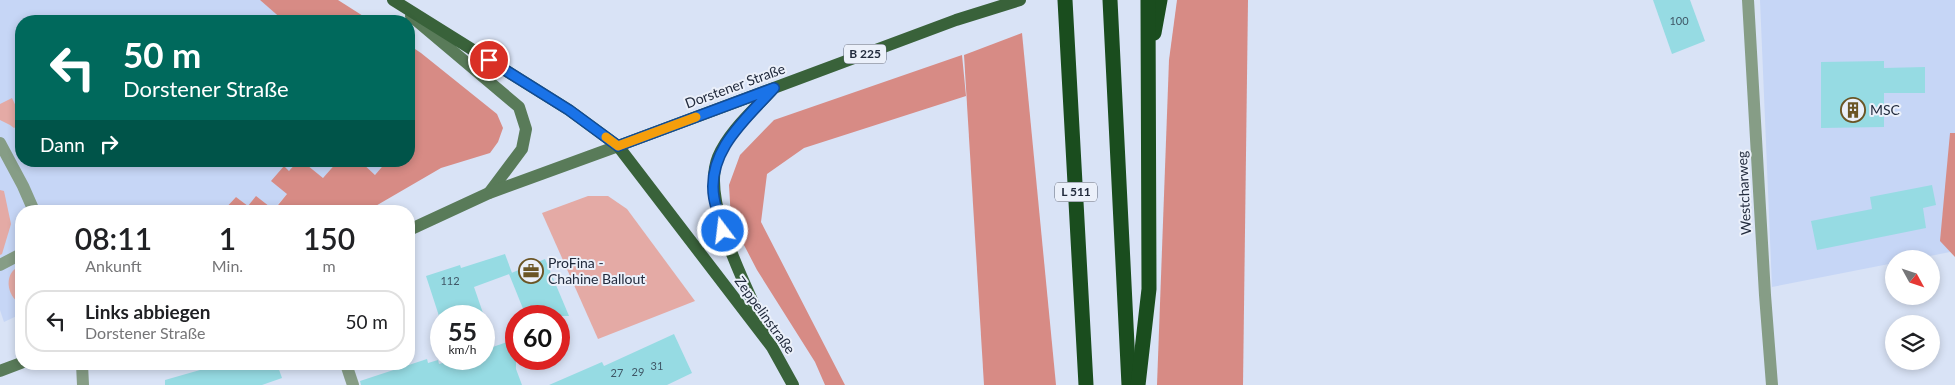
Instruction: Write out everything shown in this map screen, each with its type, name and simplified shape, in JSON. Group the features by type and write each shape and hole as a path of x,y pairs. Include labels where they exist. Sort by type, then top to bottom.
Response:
{"highway":[{"name":"L 511","path":"1065,0 1086,385"},
{"path":"1110,0 1130,385"},
{"path":"1138,385 1149,289 1148,0"},
{"path":"1148,59 1160,11 1160,0"}],"main road":[{"name":"Zeppelinstraße","path":"393,0 569,110 618,146 772,347 794,385"},
{"path":"393,0 411,15"},
{"name":"Dorstener Straße","path":"415,227 490,194 956,20 1020,0"},
{"path":"415,19 519,107 526,129 522,149 490,194"},
{"name":"B 225","path":"772,347 723,231 714,196 714,174 718,158 728,139 774,88"},
{"path":"0,371 15,365"}],"street":[{"name":"Westcharweg","path":"1748,0 1772,385"},
{"path":"0,142 24,186 32,205"},
{"path":"0,265 15,257"},
{"path":"82,370 83,385"},
{"path":"348,370 353,385"}],"shaded area":[{"path":"0,0 260,0 277,15 15,15 15,167 284,167 287,194 277,205 247,205 236,197 229,205 15,205 15,317 4,322 0,310"},
{"path":"260,0 338,0 362,15 277,15"},
{"path":"1177,0 1248,0 1243,385 1157,385 1169,60"},
{"path":"1760,0 1955,0 1955,251 1940,254 1940,250 1885,250 1885,265 1772,287"},
{"path":"1022,33 1056,385 984,385 964,55"},
{"path":"415,49 497,114 503,128 498,142 490,153 441,168 377,205 278,205 287,194 271,181 283,167 289,171 293,167 309,167 323,178 333,167 366,167 375,175 382,167 415,167"},
{"path":"962,55 966,96 804,148 767,174 761,222 845,385 825,385 815,362 757,270 731,220 729,185 740,155 774,120"},
{"path":"12,98 15,104 15,127 0,120 0,104"},
{"path":"1950,133 1955,133 1955,257 1940,241"},
{"path":"284,167 293,167 289,172"},
{"path":"309,167 333,167 323,178"},
{"path":"366,167 382,167 375,175"},
{"path":"0,190 4,191 11,224 2,254 0,255"},
{"path":"256,196 268,205 249,205"},
{"path":"588,196 608,196 627,209 695,301 598,339 542,213"},
{"path":"236,197 247,205 229,205"},
{"path":"15,269 15,300 9,284 11,273"}],"building":[{"path":"1653,0 1690,0 1705,41 1672,54"},
{"name":"MSC","path":"1884,61 1884,68 1925,67 1925,93 1884,93 1884,127 1821,128 1821,62"},
{"path":"1932,185 1936,205 1923,208 1926,228 1817,250 1811,221 1872,209 1870,197"},
{"path":"505,254 512,273 474,287 480,305 435,305 426,276 460,265 461,268"},
{"path":"545,259 564,305 522,305 509,274"},
{"path":"674,334 692,373 667,385 549,385 602,362 604,366"},
{"path":"505,343 505,370 516,370 522,385 361,385 360,381 394,370 415,370 415,363 427,359 428,363 430,362 430,370 495,370 495,346"},
{"path":"200,370 279,370 282,378 262,385 165,385 165,380"}],"slow traffic":[{"path":"606,137 618,146 696,117"}],"place":[{"name":"MSC","path":"1853,110"},
{"name":"ProFina - Chahine Ballout","path":"531,271"}],"route":[{"path":"489,60 569,110 618,146 774,88 728,139 718,158 714,174 714,196 723,231"}]}
